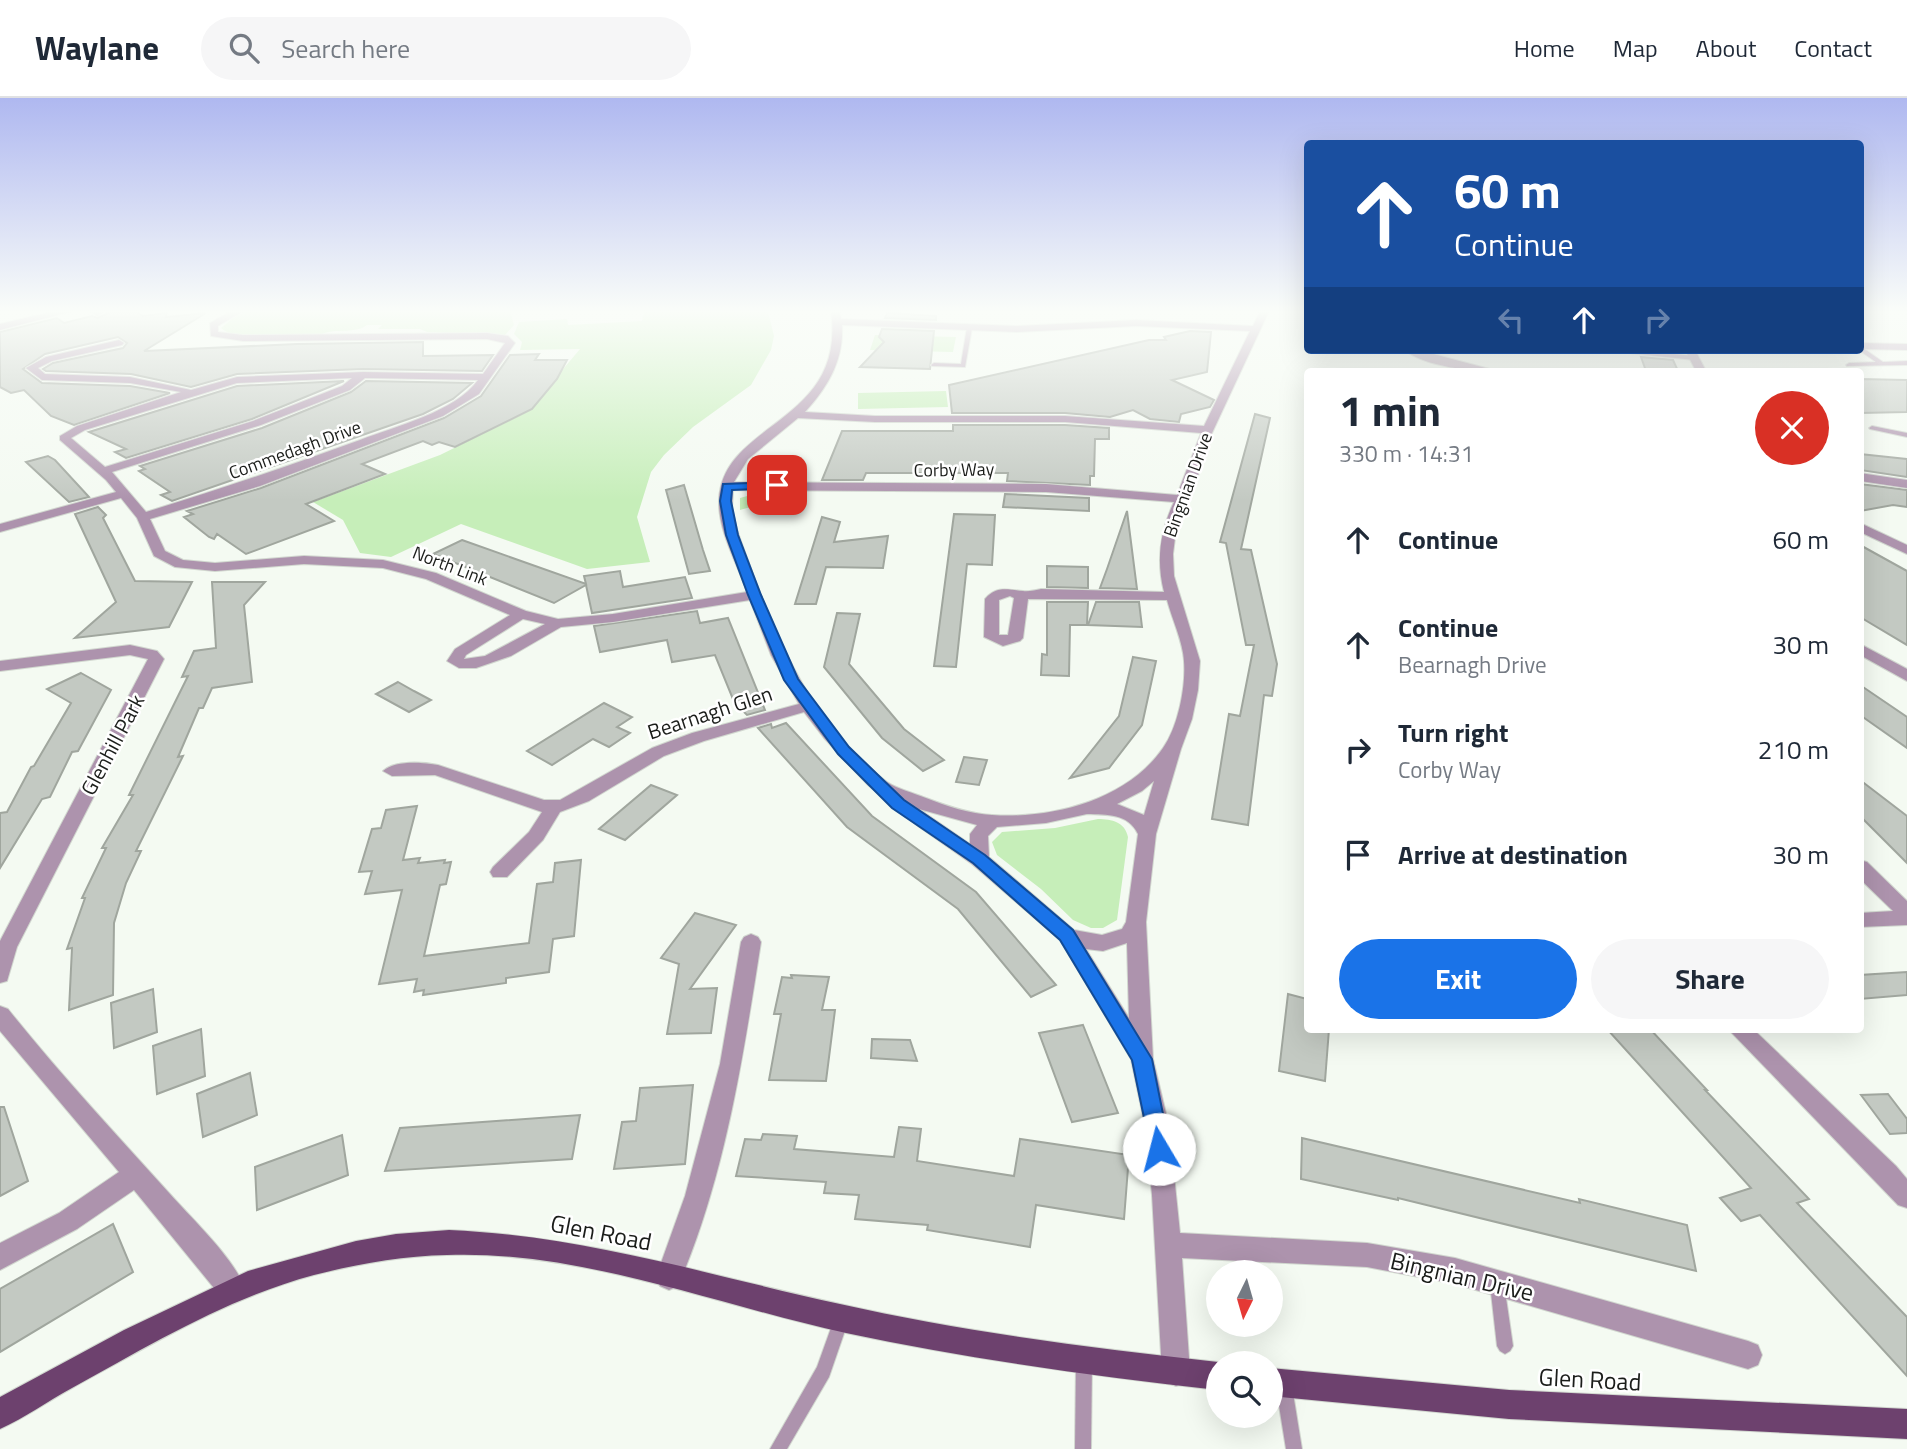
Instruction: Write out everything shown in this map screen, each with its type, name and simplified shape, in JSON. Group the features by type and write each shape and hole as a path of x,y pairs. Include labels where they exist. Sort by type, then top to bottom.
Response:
{"main road":[{"name":"Glen Road","path":"0,1414 101,1357 233,1290 348,1256 397,1246 448,1244 502,1246 573,1255 841,1318 969,1344 1206,1375"},
{"name":"Glen Road","path":"1283,1384 1449,1401 1587,1411 1907,1424"}],"street":[{"path":"38,374 42,377 130,380 193,391 237,380 363,375 486,377"},
{"name":"Commedagh Drive","path":"143,517 256,484 407,428 468,398 488,374"},
{"path":"828,374 815,394 795,415 762,440 742,460 727,486 727,516 755,595 791,680 843,750 898,804 979,859 1067,935 1142,1059"},
{"name":"Bingnian Drive","path":"1136,922 1147,834 1172,749 1184,719 1192,661 1167,576 1166,554 1171,522 1192,476 1199,448 1235,374"},
{"path":"104,471 279,415 346,388 363,375"},
{"name":"North Link","path":"193,391 81,428 64,438 104,471 143,517 159,553 180,564 215,567 304,560 383,564 431,576 522,614 558,623 595,621 755,595"},
{"path":"795,415 876,419 1065,419 1208,430"},
{"path":"1864,478 1907,484"},
{"name":"Corby Way","path":"727,486 1046,488 1180,499"},
{"path":"0,528 122,494"},
{"path":"1864,529 1907,550"},
{"path":"1021,596 1041,593 1173,596"},
{"path":"522,614 460,652 455,661 465,666 486,663 558,623"},
{"name":"Glenhill Park","path":"0,666 130,650 152,654 156,659 7,947 0,975"},
{"path":"1864,650 1907,676"},
{"name":"Bearnagh Glen","path":"554,807 583,797 667,748 808,706"},
{"name":"Bingnian Drive","path":"1088,808 1120,797 1137,787 1172,749"},
{"path":"392,771 424,768 450,772 543,806 554,807 536,836 500,872"},
{"path":"881,785 928,805 992,821 1046,816 1088,808 1107,808 1127,813 1141,821 1147,834"},
{"path":"979,859 979,834 992,821"},
{"path":"1864,871 1907,915"},
{"path":"1864,920 1907,915"},
{"path":"1067,935 1088,942 1104,943 1129,934 1136,922"},
{"path":"1136,922 1142,1059 1157,1126 1177,1372"},
{"path":"669,1277 698,1196 726,1085 751,942"},
{"path":"0,1015 30,1056 203,1250 233,1290"},
{"path":"1743,1033 1897,1174 1907,1197"},
{"path":"0,1257 68,1221 135,1175"},
{"name":"Bingnian Drive","path":"1168,1245 1367,1255 1455,1271 1748,1355"}],"lane":[{"path":"1872,428 1907,435"},
{"path":"1497,1283 1505,1346"},
{"path":"778,1449 823,1371 841,1318"},
{"path":"1083,1449 1084,1361"},
{"path":"1283,1406 1294,1449"}],"green space":[{"path":"559,374 757,374 751,385 693,427 651,472 637,517 650,562 587,569 461,524 391,557 360,553 343,520 313,502 440,455 527,412"},
{"path":"946,391 948,407 858,409 858,393"},
{"path":"800,492 740,510 740,498 758,493"},
{"path":"1098,819 1117,822 1128,837 1117,920 1103,928 1091,928 1073,920 1041,889 997,855 992,842 1002,832 1055,828"}],"building":[{"path":"0,374 30,374 42,383 130,386 170,393 74,425 51,416 24,390 11,393 0,387"},
{"path":"131,374 237,374 191,387"},
{"path":"497,374 560,374 532,409 455,447 439,442 432,445 423,441 362,464 385,474 306,504 334,521 246,554 217,534 214,539 209,537 184,517 193,514 187,511 261,488 444,418 481,396"},
{"path":"998,374 1198,374 1172,380 1214,400 1210,407 1181,414 1179,422 1150,419 1133,410 1110,417 1065,413 952,413 949,385"},
{"path":"1864,379 1907,380 1907,412 1864,413"},
{"path":"344,381 252,419 126,458 115,452 126,449 89,432 237,386"},
{"path":"366,381 472,383 453,399 423,414 172,501 161,495 170,492 139,471 145,469 140,466 262,428 351,392"},
{"path":"1255,414 1270,418 1241,549 1251,550 1277,664 1272,696 1264,695 1248,825 1212,819 1229,714 1240,716 1254,645 1246,645 1226,543 1220,542"},
{"path":"953,425 1065,425 1109,428 1109,439 1095,439 1094,476 1090,476 1090,485 1007,481 1008,473 866,473 863,480 822,480 842,431 953,431"},
{"path":"1864,454 1907,459 1907,477 1864,471"},
{"path":"48,456 55,460 89,497 69,502 26,462"},
{"path":"684,485 710,571 689,574 666,490"},
{"path":"1864,485 1907,490 1907,507 1893,505 1864,510"},
{"path":"1005,494 1089,498 1089,511 1003,507"},
{"path":"98,507 106,515 103,518 135,581 192,582 169,627 75,638 116,602 75,514"},
{"path":"1127,511 1137,589 1100,588 1107,569"},
{"path":"954,514 995,515 992,565 967,564 956,667 934,666"},
{"path":"822,517 840,522 834,542 888,536 883,568 826,567 816,604 795,604"},
{"path":"462,540 586,584 584,576 620,571 623,587 685,577 692,598 592,613 586,585 554,603 433,554"},
{"path":"1864,547 1907,571 1907,645 1864,619"},
{"path":"1047,566 1088,567 1088,588 1047,587"},
{"path":"212,582 265,582 244,605 252,682 212,688 203,708 199,708 178,757 183,756 136,851 141,851 126,883 114,923 113,995 69,1010 72,948 67,949 85,898 82,898 106,848 102,848 133,795 129,795 188,676 182,677 194,651 216,648"},
{"path":"1047,602 1088,602 1087,625 1070,625 1069,676 1041,675 1042,654 1047,655"},
{"path":"1096,602 1139,602 1142,627 1088,625"},
{"path":"697,611 700,623 728,618 765,710 747,715 740,708 737,709 715,655 672,662 667,640 600,652 594,626"},
{"path":"837,613 860,614 849,664 904,729 944,760 923,771 882,738 824,667"},
{"path":"1133,657 1156,661 1142,725 1109,768 1070,778 1119,716"},
{"path":"81,673 111,690 78,751 72,752 50,797 42,799 0,868 0,813 7,812 71,703 47,689"},
{"path":"398,682 431,700 409,712 376,694"},
{"path":"1864,688 1907,717 1907,748 1864,718"},
{"path":"604,703 632,717 617,727 630,733 609,747 593,739 552,765 527,751"},
{"path":"786,723 872,816 976,892 1056,985 1031,997 958,909 847,827 758,728 771,724 772,728"},
{"path":"964,757 987,760 979,785 956,782"},
{"path":"1864,783 1907,816 1907,863 1864,820"},
{"path":"651,785 677,795 625,840 599,829"},
{"path":"417,806 403,860 420,858 418,863 445,860 444,863 451,862 446,884 440,885 424,956 529,943 537,884 553,882 555,863 581,860 574,936 553,939 549,972 506,978 506,983 423,995 424,990 414,992 417,979 379,984 402,890 365,894 372,871 359,872 372,829 381,828 386,810"},
{"path":"695,913 736,925 690,989 717,988 711,1033 667,1034 679,964 661,958"},
{"path":"1907,972 1907,995 1864,999 1864,975"},
{"path":"791,975 829,977 822,1010 835,1010 826,1081 769,1080 781,1014 774,1014 782,977 792,978"},
{"path":"153,989 157,1032 114,1048 111,1003"},
{"path":"1288,994 1304,998 1304,1033 1329,1033 1325,1081 1279,1071"},
{"path":"1083,1025 1118,1113 1072,1122 1039,1033"},
{"path":"201,1029 205,1076 157,1094 153,1046"},
{"path":"1611,1033 1654,1033 1809,1199 1797,1203 1907,1317 1907,1376 1760,1215 1741,1221 1720,1198 1751,1188"},
{"path":"872,1039 910,1040 917,1061 871,1058"},
{"path":"250,1073 257,1115 203,1137 197,1094"},
{"path":"693,1085 685,1164 614,1169 622,1122 636,1121 640,1088"},
{"path":"1888,1094 1907,1119 1907,1133 1890,1134 1861,1095"},
{"path":"0,1107 4,1107 28,1181 0,1196"},
{"path":"580,1115 572,1159 385,1171 400,1128"},
{"path":"899,1127 921,1129 917,1161 1014,1176 1020,1139 1129,1155 1124,1219 1036,1205 1030,1247 927,1230 928,1225 855,1219 859,1195 824,1193 826,1182 736,1176 745,1139 761,1140 763,1134 797,1136 794,1149 894,1157"},
{"path":"342,1135 348,1175 257,1210 255,1167"},
{"path":"1302,1138 1580,1203 1579,1199 1687,1225 1696,1271 1398,1198 1301,1179"},
{"path":"113,1224 133,1272 0,1352 0,1289"}],"route":[{"path":"777,485 727,486 725,501 732,535 791,680 843,750 898,804 979,859 1067,935 1142,1059 1157,1126 1159,1149"}]}
